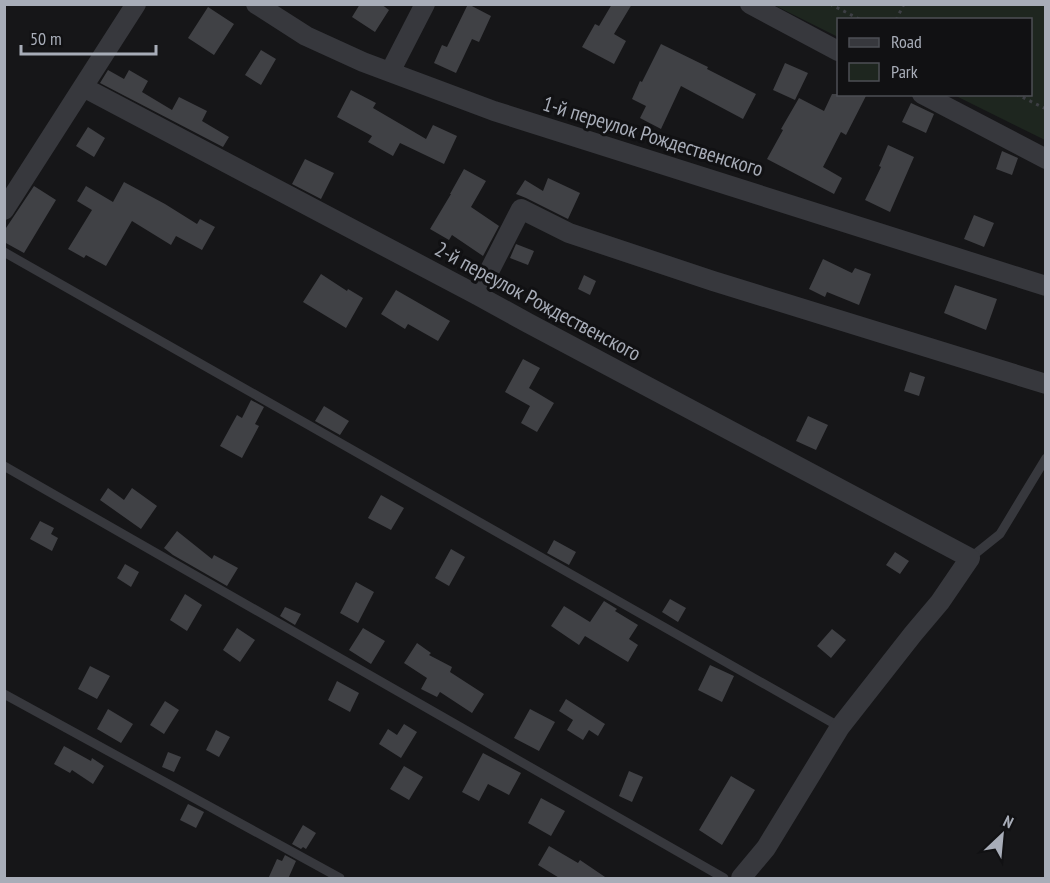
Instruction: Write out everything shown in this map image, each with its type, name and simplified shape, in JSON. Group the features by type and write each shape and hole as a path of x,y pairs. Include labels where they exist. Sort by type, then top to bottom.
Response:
{"street":[{"path":"4,210 136,4"},
{"name":"1-й переулок Рождественского","path":"256,4 306,36 363,62 494,111 1046,286"},
{"path":"390,72 425,4"},
{"path":"750,4 837,50"},
{"name":"2-й переулок Рождественского","path":"83,87 970,558"},
{"path":"926,96 1046,159"},
{"path":"477,295 521,209 569,233 702,278 1046,384"},
{"path":"741,879 766,848 840,727 940,602 970,558"}],"lane":[{"path":"4,252 840,727"},
{"path":"970,558 1000,534 1046,458"},
{"path":"4,465 724,879"},
{"path":"4,694 340,879"}],"path":[{"path":"830,4 857,18"},
{"path":"897,18 904,4"},
{"path":"1020,96 1046,109"}],"green space":[{"path":"774,5 1045,5 1045,140 956,96 1032,96 1032,18 837,18 837,36"}],"building":[{"path":"360,4 381,4 389,10 375,32 352,17"},
{"path":"468,4 491,16 479,42 472,39 456,73 434,63 442,45 447,47"},
{"path":"612,4 632,4 614,34 626,41 614,64 582,47 595,24 599,26"},
{"path":"208,7 234,24 214,55 188,38"},
{"path":"661,44 756,94 743,119 681,86 661,129 640,118 646,106 632,99"},
{"path":"261,50 276,59 261,85 245,75"},
{"path":"785,63 808,73 795,100 773,90"},
{"path":"108,70 124,79 129,70 148,81 142,92 172,110 179,97 207,111 202,121 229,137 223,147 100,83"},
{"path":"351,90 376,103 373,108 426,139 433,125 457,136 444,164 400,143 393,156 368,142 372,136 337,117"},
{"path":"832,94 866,96 846,135 841,132 823,167 842,178 834,194 767,159 799,98 824,111"},
{"path":"911,103 934,114 926,133 902,122"},
{"path":"88,127 105,138 94,157 76,146"},
{"path":"888,145 914,157 890,212 865,200 881,167 879,166"},
{"path":"1002,151 1018,158 1012,175 996,169"},
{"path":"305,159 334,173 321,199 292,184"},
{"path":"464,169 486,181 471,207 499,226 483,256 452,235 449,240 430,229"},
{"path":"548,178 580,193 568,219 516,194 525,180 543,191"},
{"path":"124,182 197,224 200,219 215,227 202,250 176,236 171,245 132,221 106,266 86,255 84,258 68,249 92,210 77,201 86,186 113,202"},
{"path":"34,186 56,200 24,253 4,242 4,231"},
{"path":"974,215 994,223 984,247 964,239"},
{"path":"516,244 534,251 528,265 510,258"},
{"path":"823,259 852,273 855,268 871,274 859,305 827,292 825,297 809,289"},
{"path":"321,274 347,291 348,289 363,298 346,328 303,302"},
{"path":"584,275 596,281 590,295 578,289"},
{"path":"955,285 997,299 986,330 944,313"},
{"path":"396,290 450,321 438,341 408,324 405,329 381,314"},
{"path":"523,359 540,368 529,388 554,403 537,432 521,423 530,406 505,392"},
{"path":"910,372 925,377 919,396 904,391"},
{"path":"251,400 264,407 255,424 259,426 242,458 220,446 237,415 242,418"},
{"path":"324,406 349,421 340,435 315,421"},
{"path":"808,416 828,425 816,450 796,441"},
{"path":"108,488 124,500 132,488 157,506 141,529 100,500"},
{"path":"381,495 404,508 391,530 368,518"},
{"path":"40,521 54,528 51,534 58,538 52,551 30,539"},
{"path":"177,531 212,559 214,555 238,568 227,586 164,548"},
{"path":"554,540 576,552 569,565 547,553"},
{"path":"451,549 465,557 449,586 435,578"},
{"path":"895,552 909,561 900,574 886,565"},
{"path":"125,564 139,572 131,587 117,578"},
{"path":"356,582 374,592 358,623 340,613"},
{"path":"185,594 202,605 187,631 170,620"},
{"path":"670,599 686,608 678,622 662,612"},
{"path":"604,601 617,609 615,611 638,625 629,639 638,645 628,662 585,636 579,645 551,626 564,606 590,622"},
{"path":"285,607 301,614 295,625 280,616"},
{"path":"237,628 255,640 240,662 223,650"},
{"path":"363,628 385,641 371,664 349,650"},
{"path":"832,629 846,640 831,658 817,646"},
{"path":"417,643 431,653 429,655 452,667 450,672 484,694 472,713 440,692 437,697 421,689 427,678 404,663"},
{"path":"710,665 734,676 722,702 698,690"},
{"path":"90,666 110,676 97,699 78,689"},
{"path":"337,681 359,693 350,712 328,700"},
{"path":"566,699 605,724 598,736 589,730 583,740 567,730 573,720 559,711"},
{"path":"165,701 179,710 164,734 150,725"},
{"path":"108,709 133,724 121,743 97,729"},
{"path":"530,709 555,722 539,751 514,738"},
{"path":"404,724 417,732 401,758 379,744 388,729 397,735"},
{"path":"216,730 230,737 219,757 206,750"},
{"path":"64,746 104,766 93,784 72,770 70,773 54,764"},
{"path":"168,752 181,757 174,772 162,767"},
{"path":"483,753 521,773 509,795 488,784 479,801 462,792"},
{"path":"404,766 423,777 409,800 390,789"},
{"path":"629,771 643,777 632,802 619,796"},
{"path":"731,776 755,790 722,845 699,830"},
{"path":"541,798 565,811 551,836 528,823"},
{"path":"188,804 204,812 196,828 180,820"},
{"path":"303,825 316,833 306,849 292,844"},
{"path":"549,846 578,863 580,860 608,879 561,879 538,865"},
{"path":"285,855 296,861 288,879 268,879 277,859 282,861"}]}
